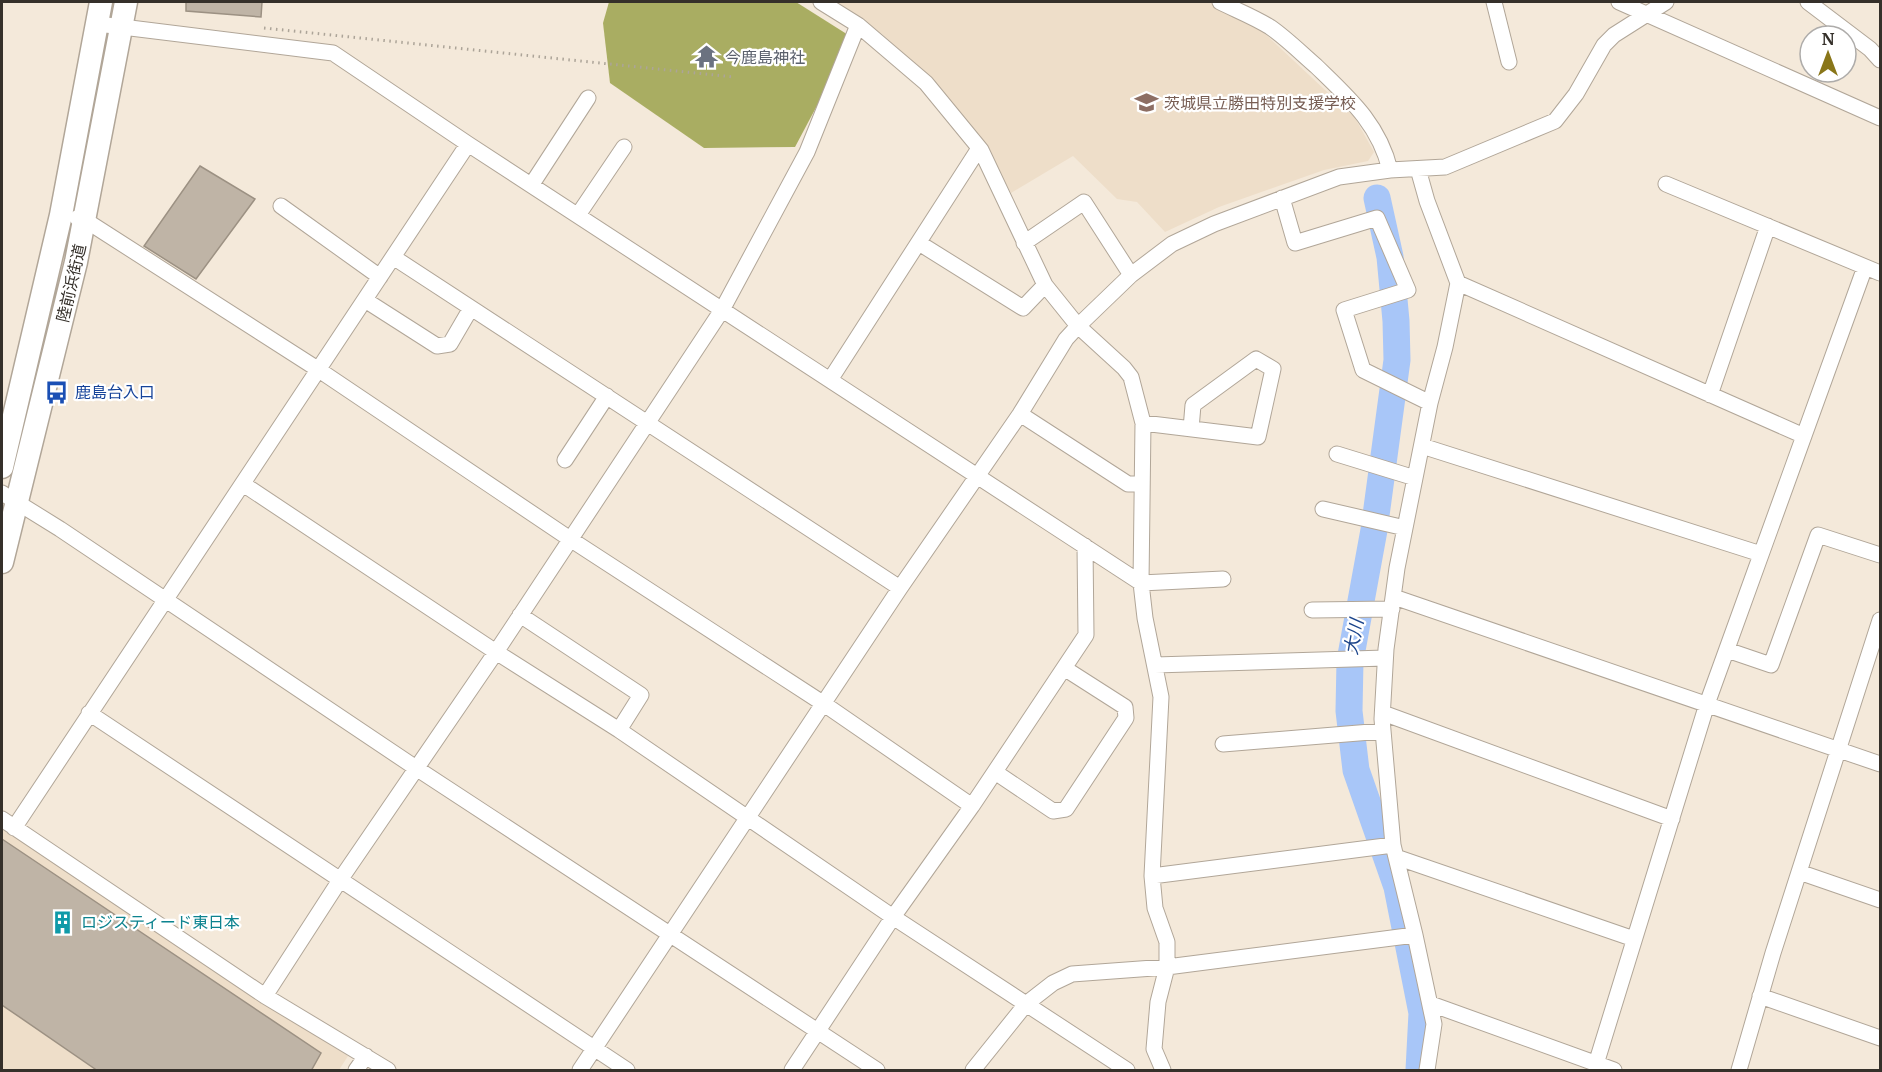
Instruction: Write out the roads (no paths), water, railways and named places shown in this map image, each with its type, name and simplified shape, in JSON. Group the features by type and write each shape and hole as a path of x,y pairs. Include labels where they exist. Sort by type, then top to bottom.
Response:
{"highway":[{"name":"陸前浜街道","path":"2,467 61,215 101,2"},
{"name":"陸前浜街道","path":"2,562 10,497 85,220 126,2"}],"street":[{"path":"821,2 858,25 926,83 981,150 1046,285 1078,326 1131,377 1143,423 1141,583 1145,618 1161,697 1152,876 1155,908 1167,942 1167,967 1158,1002 1154,1049 1163,1071"},
{"path":"1220,2 1269,27 1346,94 1364,114 1385,149 1390,170"},
{"path":"1494,2 1509,62"},
{"path":"1619,2 1881,118"},
{"path":"580,1071 900,588 979,476 1066,339 1078,326 1131,275 1172,244 1214,224 1339,177 1390,170 1445,167 1555,121 1576,94 1604,45 1625,26 1666,2"},
{"path":"1808,2 1881,60"},
{"path":"98,24 333,53 468,144 1141,583 1223,579"},
{"path":"265,996 340,880 496,652 722,310 807,152 858,25"},
{"path":"532,184 588,98"},
{"path":"388,1071 265,996 8,823 88,713 166,599 468,144"},
{"path":"578,215 624,147"},
{"path":"830,380 976,153 981,150"},
{"path":"1418,169 1426,201 1458,283 1445,347 1430,403 1397,568 1385,658 1383,731 1394,851 1434,1024 1427,1071"},
{"path":"1666,184 1881,273"},
{"path":"1282,198 1295,243 1377,218 1408,290 1344,310 1363,370 1430,403"},
{"path":"1024,243 1084,202 1131,275"},
{"path":"281,206 380,277"},
{"path":"61,215 85,220 319,370 570,539 824,704 972,806"},
{"path":"1710,395 1768,226"},
{"path":"919,243 1023,308 1046,285"},
{"path":"393,258 900,588"},
{"path":"1596,1064 1707,704 1865,267"},
{"path":"1458,283 1804,436"},
{"path":"365,300 436,346 450,344 471,308"},
{"path":"1143,423 1191,429 1258,437 1274,369 1256,359 1193,405 1191,429"},
{"path":"565,460 607,396"},
{"path":"1020,414 1128,484 1142,484"},
{"path":"1422,446 1761,554"},
{"path":"1338,454 1415,478"},
{"path":"243,484 496,652 619,730 893,917 1127,1071"},
{"path":"10,497 416,768 877,1071"},
{"path":"1323,509 1405,528"},
{"path":"1727,650 1771,664 1818,535 1881,555"},
{"path":"792,1071 893,917 972,806 1086,635 1085,546"},
{"path":"1312,610 1393,603 1707,704 1881,764"},
{"path":"520,615 641,695 619,730"},
{"path":"1739,1071 1798,872 1881,620"},
{"path":"1155,664 1385,658"},
{"path":"995,772 1053,811 1066,809 1126,718 1125,707 1064,668"},
{"path":"88,713 627,1071"},
{"path":"1383,713 1672,819"},
{"path":"1222,744 1383,731"},
{"path":"1152,876 1394,851 1635,939"},
{"path":"1798,872 1881,900"},
{"path":"973,1071 1026,1004 1053,983 1072,974 1167,967 1415,935"},
{"path":"1760,996 1881,1038"},
{"path":"1431,1004 1614,1071"},
{"path":"356,1071 366,1056"}],"waterway":[{"name":"大川","path":"1377,198 1390,257 1397,360 1374,530 1350,661 1349,711 1356,770 1397,887 1422,1013 1419,1070"}],"place":[{"name":"今鹿島神社","path":"707,57"},
{"name":"茨城県立勝田特別支援学校","path":"1146,103"},
{"name":"鹿島台入口","path":"57,392"},
{"name":"ロジスティード東日本","path":"63,922"}]}
